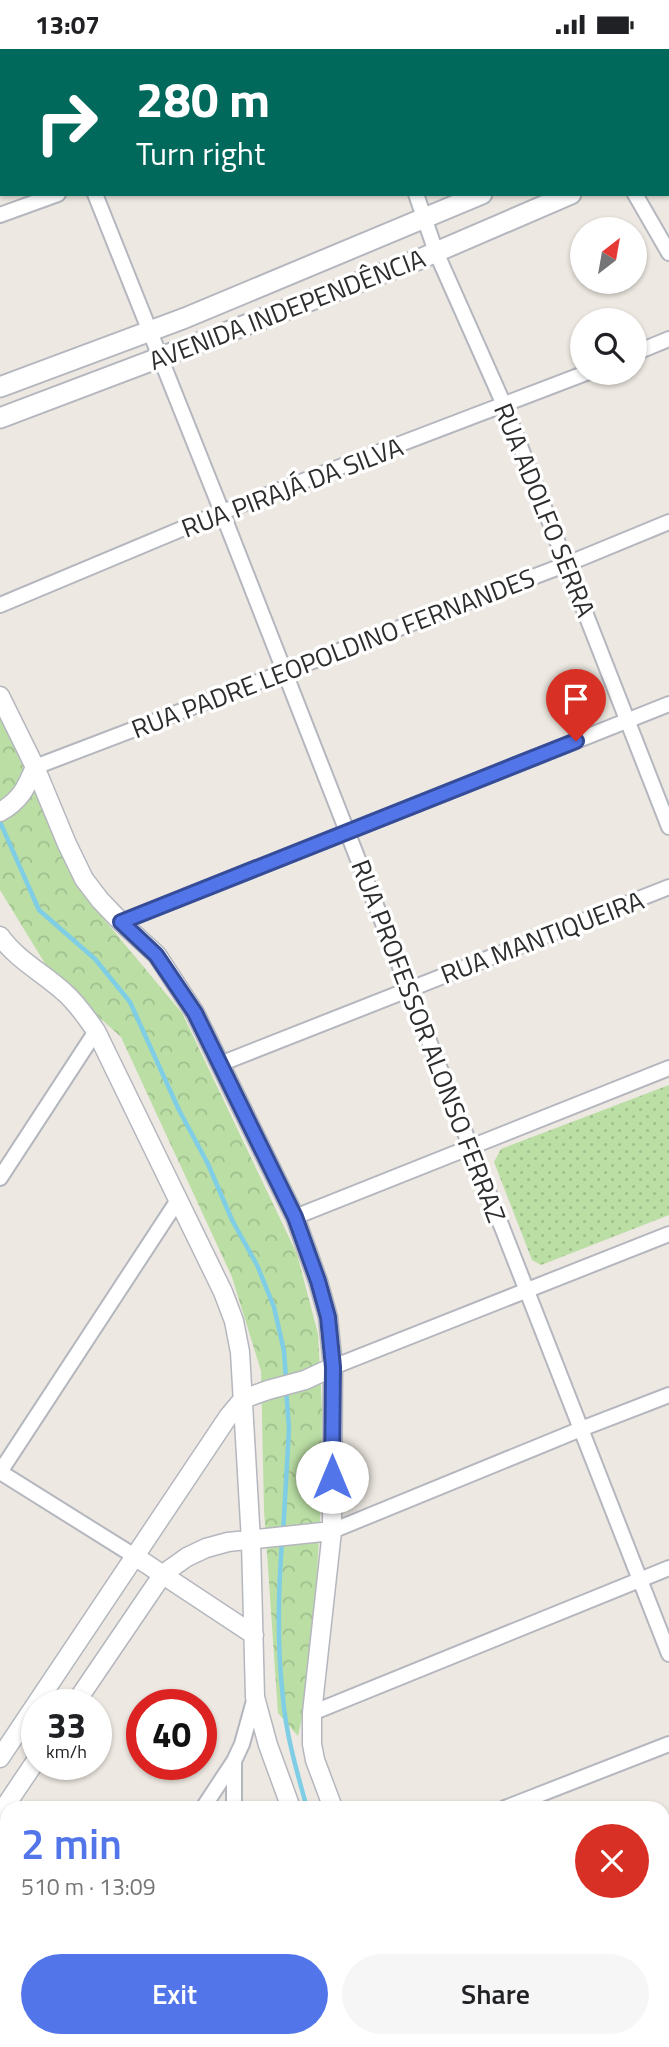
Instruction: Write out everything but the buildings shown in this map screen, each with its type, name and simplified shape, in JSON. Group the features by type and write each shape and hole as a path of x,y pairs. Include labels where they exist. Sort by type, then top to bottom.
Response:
{"main road":[{"name":"AVENIDA INDEPENDÊNCIA","path":"0,387 150,331 477,196"},
{"name":"AVENIDA INDEPENDÊNCIA","path":"0,418 436,253 566,196"}],"street":[{"path":"0,215 52,196"},
{"name":"RUA PROFESSOR ALONSO FERRAZ","path":"95,196 410,989 669,1654"},
{"name":"RUA ADOLFO SERRA","path":"417,196 436,253 504,405 669,827"},
{"path":"636,196 669,253"},
{"path":"647,348 669,339"},
{"name":"RUA PIRAJÁ DA SILVA","path":"0,605 222,512 570,379"},
{"name":"RUA PADRE LEOPOLDINO FERNANDES","path":"35,767 567,564 669,522"},
{"path":"0,696 35,767 84,879 100,900 156,955 195,1013 295,1217 318,1281 328,1317 333,1367 332,1531 312,1713 312,1744 330,1801"},
{"path":"121,922 669,704"},
{"path":"7,808 26,788 35,767"},
{"name":"RUA MANTIQUEIRA","path":"220,1064 669,887"},
{"path":"0,936 31,967 63,991 96,1031 223,1292 234,1321 240,1352 251,1541 255,1697 268,1745 288,1801"},
{"path":"0,1178 96,1031"},
{"path":"295,1217 669,1068"},
{"path":"178,1200 0,1472 163,1574 254,1635"},
{"path":"5,1751 216,1434 243,1399 268,1389 305,1380 669,1234"},
{"path":"85,1689 163,1574 187,1557 228,1542 332,1531 669,1395"},
{"path":"312,1713 669,1568"},
{"path":"208,1801 242,1744 255,1697"},
{"path":"523,1801 669,1744"},
{"path":"234,1761 234,1801"},
{"path":"9,1801 23,1780"}],"green space":[{"path":"0,717 56,837 92,905 182,1013 297,1254 318,1334 322,1409 321,1498 312,1672 298,1736 278,1713 264,1510 261,1371 232,1277 121,1037 52,975 0,890"},
{"path":"669,1085 669,1215 541,1265 532,1260 494,1162 501,1149"}],"waterway":[{"path":"0,822 39,910 95,959 130,1002 232,1220 257,1265 274,1307 284,1351 286,1380"},
{"path":"283,1533 289,1429 286,1388"},
{"path":"282,1542 279,1620 281,1679 289,1740 305,1801"}],"route":[{"path":"332,1477 333,1367 328,1317 295,1217 195,1013 156,955 121,922 576,741"}]}
